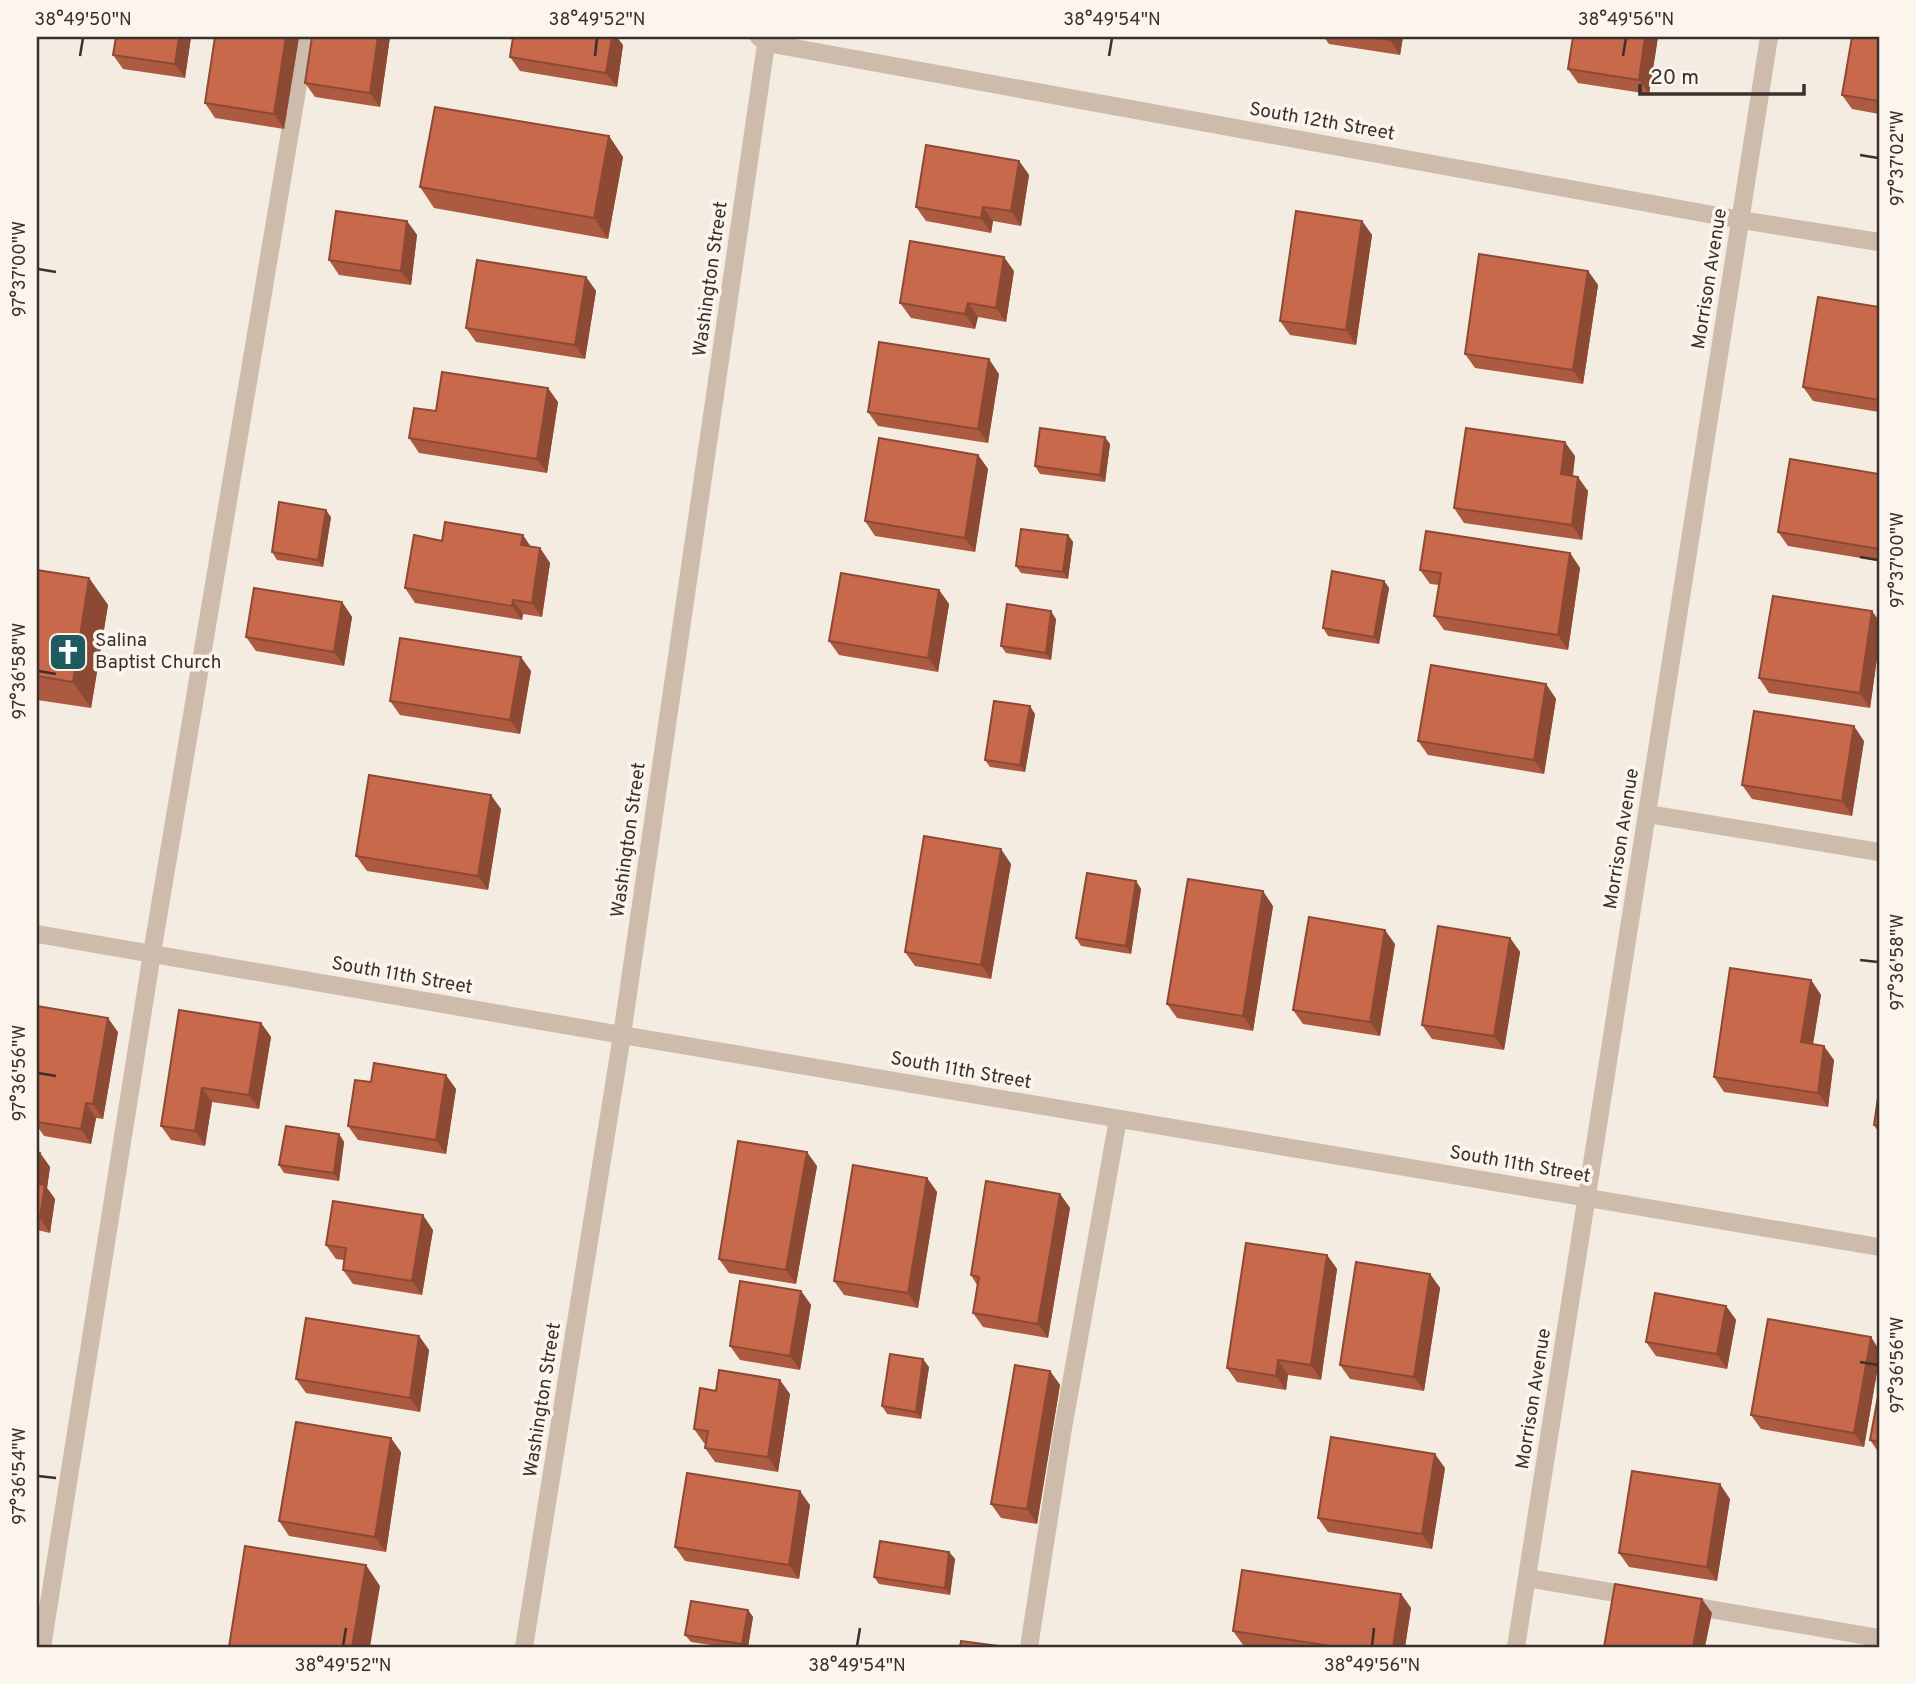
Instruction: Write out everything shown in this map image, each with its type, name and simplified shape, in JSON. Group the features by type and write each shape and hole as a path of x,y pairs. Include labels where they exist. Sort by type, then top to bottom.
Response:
{"street":[{"path":"42,1647 152,953 306,37"},
{"name":"Morrison Avenue","path":"1516,1647 1769,37"},
{"name":"South 12th Street","path":"764,39 1879,242"},
{"name":"Washington Street","path":"524,1647 622,1035 764,39"},
{"path":"1647,814 1879,852"},
{"name":"South 11th Street","path":"37,934 1879,1247"},
{"path":"1028,1647 1062,1434 1118,1119"},
{"path":"1527,1578 1879,1638"}],"building":[{"path":"116,37 179,37 175,64 113,55"},
{"path":"215,37 286,37 274,114 205,103"},
{"path":"312,37 378,37 370,93 305,83"},
{"path":"513,37 612,37 606,73 510,57"},
{"path":"1367,37 1391,37 1390,40"},
{"path":"1573,37 1645,37 1639,80 1568,69"},
{"path":"1852,37 1879,37 1879,101 1842,95"},
{"path":"435,107 609,136 594,218 420,187"},
{"path":"926,145 1019,161 1011,211 983,207 981,218 916,207"},
{"path":"336,211 407,221 401,271 329,260"},
{"path":"1296,211 1362,221 1346,330 1280,321"},
{"path":"910,241 1004,257 996,308 968,303 965,314 900,303"},
{"path":"1479,254 1588,271 1573,370 1465,354"},
{"path":"477,260 586,277 575,345 466,328"},
{"path":"1818,297 1879,307 1879,400 1803,387"},
{"path":"879,342 989,359 978,429 868,412"},
{"path":"442,372 548,388 537,459 409,438 414,408 436,411"},
{"path":"1040,428 1105,437 1100,475 1035,466"},
{"path":"1466,428 1565,442 1561,474 1578,477 1572,525 1454,508"},
{"path":"879,438 978,455 965,538 865,521"},
{"path":"1790,459 1879,474 1879,549 1778,532"},
{"path":"279,502 326,510 318,560 272,552"},
{"path":"445,522 523,535 521,545 540,548 532,603 513,600 512,606 405,588 414,535 442,541"},
{"path":"1021,529 1068,535 1063,572 1016,566"},
{"path":"1426,531 1570,553 1558,635 1434,616 1441,573 1420,570"},
{"path":"37,570 89,578 73,682 37,676"},
{"path":"1332,571 1384,581 1374,637 1323,628"},
{"path":"841,573 939,590 928,658 829,641"},
{"path":"254,588 342,602 334,652 246,637"},
{"path":"1773,596 1872,611 1860,693 1759,678"},
{"path":"1007,604 1051,611 1046,653 1001,646"},
{"path":"400,638 521,657 510,720 390,701"},
{"path":"1431,665 1546,684 1534,760 1418,741"},
{"path":"994,701 1030,706 1020,765 985,760"},
{"path":"1754,711 1854,726 1842,801 1742,785"},
{"path":"369,775 491,795 478,876 356,856"},
{"path":"924,836 1001,849 981,965 905,952"},
{"path":"1087,873 1136,881 1126,946 1076,938"},
{"path":"1188,879 1263,891 1243,1016 1167,1004"},
{"path":"1309,917 1385,930 1370,1022 1293,1010"},
{"path":"1438,926 1510,938 1494,1036 1422,1025"},
{"path":"1730,968 1811,980 1801,1042 1824,1046 1818,1093 1714,1077"},
{"path":"37,1006 108,1018 93,1104 86,1103 81,1129 37,1122"},
{"path":"179,1010 261,1023 249,1095 202,1088 195,1131 161,1126"},
{"path":"374,1063 446,1075 436,1140 348,1126 355,1080 371,1082"},
{"path":"1879,1091 1879,1126 1874,1125"},
{"path":"286,1126 339,1134 334,1173 279,1165"},
{"path":"738,1141 807,1152 786,1270 719,1259"},
{"path":"37,1152 40,1153 37,1174"},
{"path":"853,1165 927,1178 908,1293 834,1281"},
{"path":"986,1181 1060,1194 1038,1324 973,1313 979,1277 971,1275"},
{"path":"37,1184 45,1185 40,1218 37,1218"},
{"path":"333,1201 423,1215 412,1281 343,1270 346,1248 326,1245"},
{"path":"1246,1243 1327,1255 1311,1365 1278,1360 1276,1376 1227,1368"},
{"path":"1356,1262 1430,1274 1414,1377 1340,1365"},
{"path":"740,1281 801,1291 790,1356 730,1346"},
{"path":"1655,1293 1726,1306 1717,1354 1646,1342"},
{"path":"306,1318 419,1336 410,1398 296,1379"},
{"path":"1768,1319 1871,1337 1854,1433 1751,1415"},
{"path":"890,1354 923,1359 916,1412 882,1406"},
{"path":"1015,1365 1050,1371 1027,1509 991,1504"},
{"path":"719,1370 780,1380 768,1457 705,1448 708,1431 694,1429 700,1388 716,1391"},
{"path":"1879,1391 1879,1442 1870,1440"},
{"path":"296,1422 391,1438 375,1537 279,1521"},
{"path":"1331,1437 1435,1454 1422,1534 1318,1518"},
{"path":"1632,1471 1720,1484 1707,1567 1619,1553"},
{"path":"687,1473 800,1491 789,1565 675,1547"},
{"path":"880,1541 949,1552 945,1588 874,1577"},
{"path":"245,1546 366,1565 352,1647 229,1647"},
{"path":"1242,1570 1401,1594 1393,1647 1338,1647 1233,1631"},
{"path":"1615,1584 1702,1599 1693,1647 1604,1647"},
{"path":"691,1601 748,1610 742,1644 685,1635"},
{"path":"961,1641 1006,1647 960,1647"}],"place":[{"name":"Salina Baptist Church","path":"68,652"}]}
